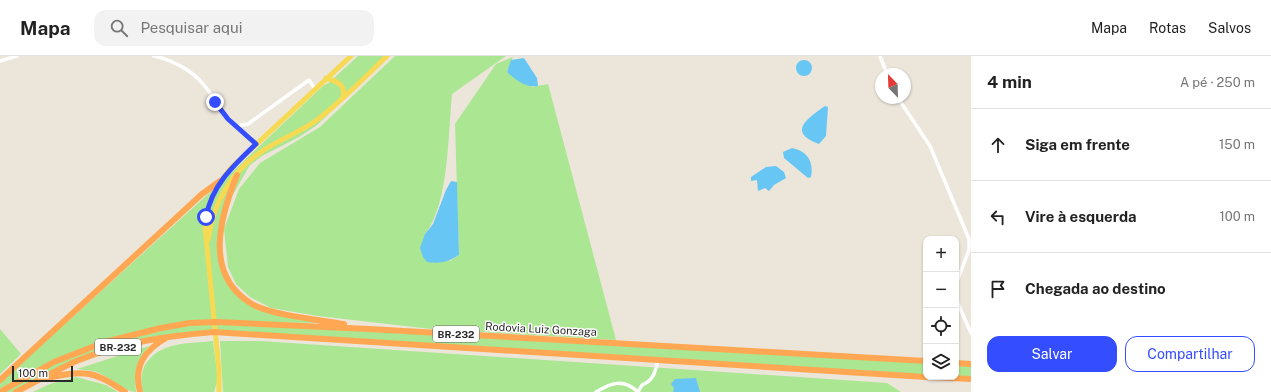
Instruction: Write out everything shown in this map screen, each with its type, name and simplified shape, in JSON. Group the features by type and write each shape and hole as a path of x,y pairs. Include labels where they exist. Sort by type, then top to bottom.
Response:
{"highway":[{"path":"237,175 224,215 219,240 222,266 235,290 252,304 269,311 369,329"},
{"path":"0,380 202,194 220,181"},
{"name":"Rodovia Luiz Gonzaga","path":"0,392 38,370 90,347 148,331 190,323 217,322 369,329 923,361"},
{"name":"Rodovia Luiz Gonzaga","path":"16,392 63,368 96,354 127,345 171,336 214,332 923,377"},
{"path":"140,392 138,377 145,355 153,346 171,336"},
{"path":"959,363 971,364"},
{"path":"40,380 69,373 84,372 98,375 125,392"},
{"path":"959,378 971,379"}],"main road":[{"path":"219,392 219,370 212,310 208,245 205,227 210,202 220,181 256,144 350,56"},
{"path":"208,245 215,208 224,190 251,159 262,150 306,127 343,98 387,56"},
{"path":"326,78 336,81 341,85 344,90 343,98"}],"street":[{"path":"0,61 17,56"},
{"path":"154,56 176,64 200,80 223,113 256,144"},
{"path":"880,56 885,68"},
{"path":"237,126 248,124 309,80 315,89"},
{"path":"902,104 930,146 969,239 969,250 959,276"},
{"path":"959,306 971,333"},
{"path":"596,392 611,383 617,382 629,385 638,392 642,385 650,382 655,373 658,360"},
{"path":"113,384 118,392"}],"green space":[{"path":"358,56 390,56 317,125 299,137 262,156 250,165 227,205 220,258 239,296 269,311 319,323 238,322 923,362 923,377 214,332 127,345 33,380 13,392 0,392 0,383 228,176 323,86 332,81 345,91 333,79"},
{"path":"395,56 506,56 452,94 448,148 443,187 439,205 433,221 425,234 450,261 459,255 455,124 496,64 513,57 507,72 532,87 548,84 616,340 431,329 318,316 271,308 250,297 236,284 228,267 224,229 239,189 260,163 320,127"},
{"path":"0,329 21,354 0,374"},
{"path":"213,341 218,379 214,392 143,392 141,382 142,375 145,365 151,357 158,352 175,345"},
{"path":"220,341 261,341 887,383 901,392 223,392"},
{"path":"149,346 142,357 136,373 136,392 127,390 97,372 77,369"},
{"path":"959,363 971,365 971,379 959,377"},
{"path":"76,377 106,385 118,392 33,392 50,384"}],"water":[{"path":"524,58 537,78 538,86 525,85 507,72 511,60"},
{"path":"804,60 811,65 812,68 807,75 804,76 797,71 796,68 801,61"},
{"path":"825,106 828,107 826,136 819,144 804,135 802,130 803,125 807,120"},
{"path":"792,148 802,152 808,158 812,171 811,177 808,178 784,158 783,152"},
{"path":"776,166 784,172 786,178 774,185 769,191 765,188 758,191 757,180 751,181 751,177 766,167"},
{"path":"451,181 457,182 459,255 444,262 427,262 423,257 420,248 425,234 433,224"},
{"path":"696,378 700,392 673,392 674,388 671,384 675,379"}],"route":[{"path":"206,217 208,207 220,181 256,144 228,119 215,102"}]}
